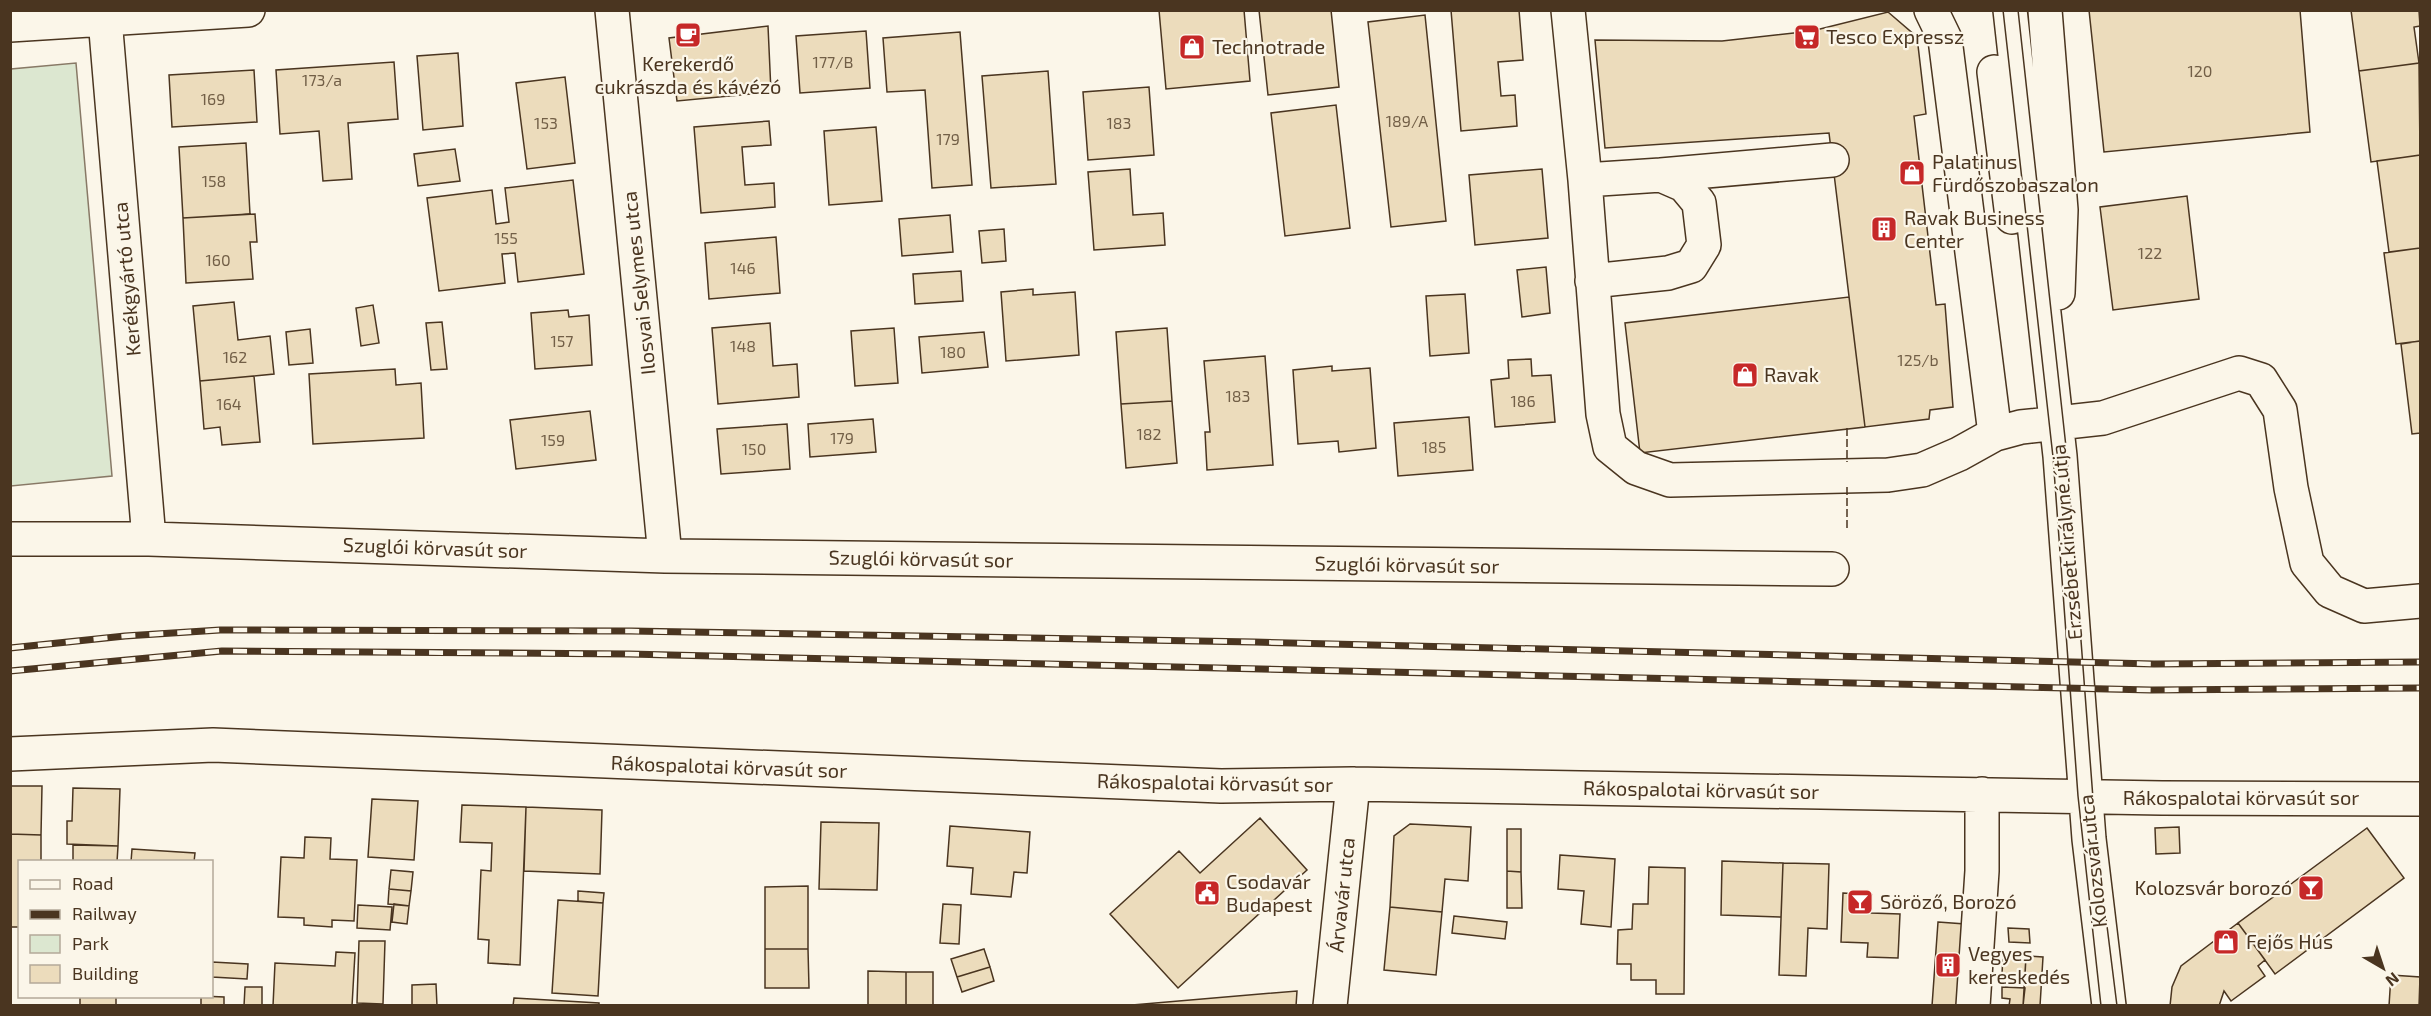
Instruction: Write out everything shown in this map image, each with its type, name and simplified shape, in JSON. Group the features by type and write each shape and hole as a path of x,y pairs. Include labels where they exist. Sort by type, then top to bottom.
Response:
{"street":[{"path":"10,24 58,16 105,19 248,10"},
{"name":"Ilosvai Selymes utca","path":"612,10 665,556"},
{"path":"1568,10 1585,180 1603,414 1610,447 1636,468 1670,480 1888,475 1922,470 1995,435 2056,421 2103,418 2239,373 2261,380 2280,410 2291,488 2307,563 2330,591 2364,606 2421,601"},
{"path":"1931,10 1945,39 1995,435"},
{"name":"Erzsébet királyné útja","path":"1988,10 2003,157 2020,267 2051,368"},
{"name":"Erzsébet királyné útja","path":"2010,10 2051,368 2080,717"},
{"name":"Erzsébet királyné útja","path":"2044,10 2061,210 2060,273 2051,368"},
{"name":"Kerékgyártó utca","path":"105,19 149,539"},
{"path":"1585,180 1832,160"},
{"path":"1592,281 1668,273 1691,266 1704,245 1699,203 1684,185 1661,175"},
{"name":"Szuglói körvasút sor","path":"10,539 149,539 665,556 1832,569"},
{"name":"Kolozsvár utca","path":"2080,717 2086,796 2109,1005"},
{"name":"Rákospalotai körvasút sor","path":"10,754 213,745 1198,785 1353,784 2421,799"},
{"name":"Árvavár utca","path":"1330,1005 1353,784"},
{"path":"1973,1005 1982,871 1982,794"}],"green space":[{"path":"76,63 112,476 11,486 11,69"}],"building":[{"path":"1159,10 1244,10 1250,81 1166,89"},
{"path":"1259,10 1331,10 1339,87 1268,95"},
{"path":"1451,10 1519,10 1523,60 1498,62 1501,96 1515,95 1517,126 1461,131"},
{"path":"2089,10 2300,10 2310,132 2104,152"},
{"path":"2351,10 2419,11 2420,26 2414,27 2419,63 2359,71"},
{"name":"Ravak Business Center","path":"1888,12 1917,37 1926,114 1914,116 1936,305 1945,304 1953,407 1930,410 1929,419 1865,427 1829,133 1605,148 1595,40 1722,41 1812,31"},
{"path":"1425,15 1446,221 1391,227 1368,22"},
{"path":"768,26 771,92 677,101 669,38"},
{"path":"866,31 870,88 800,93 796,36"},
{"path":"960,32 972,185 932,188 925,90 887,92 883,38"},
{"path":"458,53 463,126 423,130 417,56"},
{"path":"394,62 398,119 348,123 352,179 323,181 319,131 280,134 276,70"},
{"path":"2419,63 2420,155 2371,162 2359,71"},
{"path":"254,70 257,122 172,127 169,75"},
{"path":"1048,71 1056,184 991,188 982,76"},
{"path":"565,77 575,163 527,169 516,83"},
{"path":"1149,87 1154,155 1088,160 1083,92"},
{"path":"1336,105 1350,228 1285,236 1271,113"},
{"path":"769,121 771,145 742,147 745,185 774,183 775,207 701,213 694,127"},
{"path":"876,127 882,201 829,205 824,131"},
{"path":"246,143 250,214 183,218 179,147"},
{"path":"455,149 460,181 418,186 414,154"},
{"path":"2420,155 2420,248 2389,252 2377,161"},
{"path":"1130,169 1133,215 1163,213 1165,245 1094,250 1088,172"},
{"path":"1542,169 1548,238 1475,245 1469,175"},
{"path":"573,180 584,274 518,282 515,253 502,254 505,283 439,291 427,198 492,190 496,224 509,222 505,188"},
{"path":"2187,196 2199,299 2113,310 2100,207"},
{"path":"255,214 257,242 250,242 253,279 186,283 183,218"},
{"path":"950,215 953,252 902,256 899,219"},
{"path":"1004,229 1006,261 982,263 979,231"},
{"path":"776,237 780,293 709,299 705,243"},
{"path":"2420,248 2420,341 2396,344 2384,253"},
{"path":"1546,267 1550,313 1522,317 1517,270"},
{"path":"961,271 963,301 915,304 913,274"},
{"path":"1033,289 1033,295 1075,292 1079,355 1006,361 1001,292"},
{"path":"1465,294 1469,353 1430,356 1426,296"},
{"name":"Ravak","path":"1849,297 1865,427 1640,453 1625,323"},
{"path":"234,302 238,340 270,336 274,374 200,381 193,306"},
{"path":"373,305 379,343 361,346 356,308"},
{"path":"568,310 569,317 589,315 592,365 535,369 531,313"},
{"path":"442,322 447,369 431,370 426,323"},
{"path":"770,323 773,366 797,364 799,397 718,404 712,328"},
{"path":"894,328 898,383 855,386 851,331"},
{"path":"1167,328 1172,401 1121,404 1116,332"},
{"path":"310,329 313,363 289,365 286,332"},
{"path":"984,332 988,367 922,373 919,337"},
{"path":"2420,341 2420,433 2412,434 2401,344"},
{"path":"1265,356 1273,465 1207,470 1205,432 1210,432 1204,361"},
{"path":"1531,359 1532,376 1551,375 1555,422 1495,427 1491,380 1509,378 1508,360"},
{"path":"1332,366 1332,371 1370,368 1376,448 1339,452 1338,441 1298,444 1293,370"},
{"path":"395,369 396,385 421,383 424,438 313,444 309,374"},
{"path":"254,376 260,442 222,445 220,427 204,429 200,381"},
{"path":"1172,401 1177,463 1126,468 1121,404"},
{"path":"590,411 596,460 516,469 510,420"},
{"path":"1469,417 1473,470 1398,476 1394,423"},
{"path":"873,419 876,452 810,457 808,424"},
{"path":"787,424 790,469 721,474 717,429"},
{"path":"10,786 42,786 41,835 10,834"},
{"path":"73,788 120,789 118,846 67,844 67,821 72,821"},
{"path":"372,799 418,801 414,860 368,857"},
{"path":"462,805 526,807 520,965 488,963 489,940 478,939 481,870 491,871 492,843 460,842"},
{"path":"526,807 602,810 600,874 524,871"},
{"name":"Csodavár Budapest","path":"1260,818 1307,870 1178,988 1110,914 1179,851 1200,873"},
{"path":"821,822 879,823 877,890 819,889"},
{"path":"1410,824 1471,827 1468,881 1445,879 1442,912 1390,907 1394,836"},
{"path":"950,826 1030,832 1027,873 1014,872 1011,897 971,894 973,868 947,866"},
{"path":"2179,827 2180,853 2156,854 2155,828"},
{"path":"2367,828 2404,878 2275,974 2238,923"},
{"path":"1507,829 1521,829 1521,872 1507,871"},
{"path":"10,834 41,835 41,860 18,860 18,927 10,927"},
{"path":"305,837 331,838 330,859 357,860 354,921 332,920 332,927 304,925 304,918 278,917 281,857 304,858"},
{"path":"73,845 118,846 117,860 73,860"},
{"path":"132,849 195,853 194,860 131,860"},
{"path":"1560,855 1615,859 1611,927 1581,924 1584,891 1558,889"},
{"path":"1722,861 1783,863 1781,917 1721,915"},
{"path":"1783,863 1829,864 1827,929 1808,928 1806,976 1779,975"},
{"path":"1649,867 1685,868 1684,994 1656,994 1656,980 1631,980 1631,964 1617,964 1618,930 1632,929 1633,904 1648,904"},
{"path":"391,870 413,872 411,891 389,889"},
{"path":"1507,871 1521,872 1522,908 1507,908"},
{"path":"808,886 808,949 765,949 765,887"},
{"path":"389,889 411,891 409,906 388,904"},
{"path":"578,891 604,893 603,903 578,901"},
{"path":"1843,893 1872,895 1871,913 1900,914 1898,958 1867,957 1868,943 1841,942"},
{"path":"558,900 603,903 598,996 552,993"},
{"path":"394,904 409,906 407,924 392,922"},
{"path":"943,904 961,905 959,944 940,943"},
{"path":"358,905 392,907 390,930 357,928"},
{"path":"1390,907 1442,912 1436,975 1384,970"},
{"path":"1454,916 1507,922 1505,939 1452,933"},
{"name":"Vegyes kereskedés","path":"1938,922 1965,924 1959,1006 1932,1006"},
{"path":"2238,923 2265,960 2258,966 2265,976 2231,1001 2224,991 2219,1006 2170,1006 2172,987 2181,966"},
{"path":"2008,928 2029,929 2030,943 2009,942"},
{"path":"359,941 385,941 383,1004 357,1003"},
{"path":"765,949 808,949 809,988 765,988"},
{"path":"984,949 990,967 957,977 951,959"},
{"path":"336,952 355,953 352,1006 273,1006 275,963 335,966"},
{"path":"2003,955 2026,956 2025,975 2002,974"},
{"path":"2026,956 2043,957 2040,1006 2023,1006"},
{"path":"213,962 248,964 247,979 213,977"},
{"path":"990,967 994,981 962,992 957,977"},
{"path":"868,971 906,972 906,1006 868,1006"},
{"path":"906,972 933,972 933,1006 906,1006"},
{"path":"2391,975 2420,977 2419,1006 2389,1006"},
{"path":"436,984 437,1006 412,1006 412,985"},
{"path":"245,987 262,987 262,1006 244,1006"},
{"path":"2002,987 2025,988 2023,1006 2009,1006 2010,999 2002,998"},
{"path":"1297,991 1296,1006 1132,1005"},
{"path":"224,997 224,1006 201,1006 201,998"},
{"path":"80,998 116,998 116,1006 80,1006"},
{"path":"514,998 599,1003 599,1006 513,1006"}],"tram line":[{"path":"2003,10 2053,457 2078,796 2101,1006"},
{"path":"2018,10 2067,456 2096,838 2117,1006"}],"railway":[{"path":"10,648 125,636 220,630 631,631 1254,642 2154,664 2420,662"},
{"path":"10,671 222,651 629,654 2151,690 2420,688"}],"fence":[{"path":"1847,428 1847,462"},
{"path":"1847,486 1847,528"}],"place":[{"name":"Kerekerdő cukrászda és kávézó","path":"688,35"},
{"name":"Tesco Expressz","path":"1807,37"},
{"name":"Technotrade","path":"1192,47"},
{"name":"Palatinus Fürdőszobaszalon","path":"1912,173"},
{"name":"Ravak Business Center","path":"1884,229"},
{"name":"Ravak","path":"1745,375"},
{"name":"Kolozsvár borozó","path":"2311,888"},
{"name":"Csodavár Budapest","path":"1207,893"},
{"name":"Söröző, Borozó","path":"1860,902"},
{"name":"Fejős Hús","path":"2226,942"},
{"name":"Vegyes kereskedés","path":"1948,965"}]}
